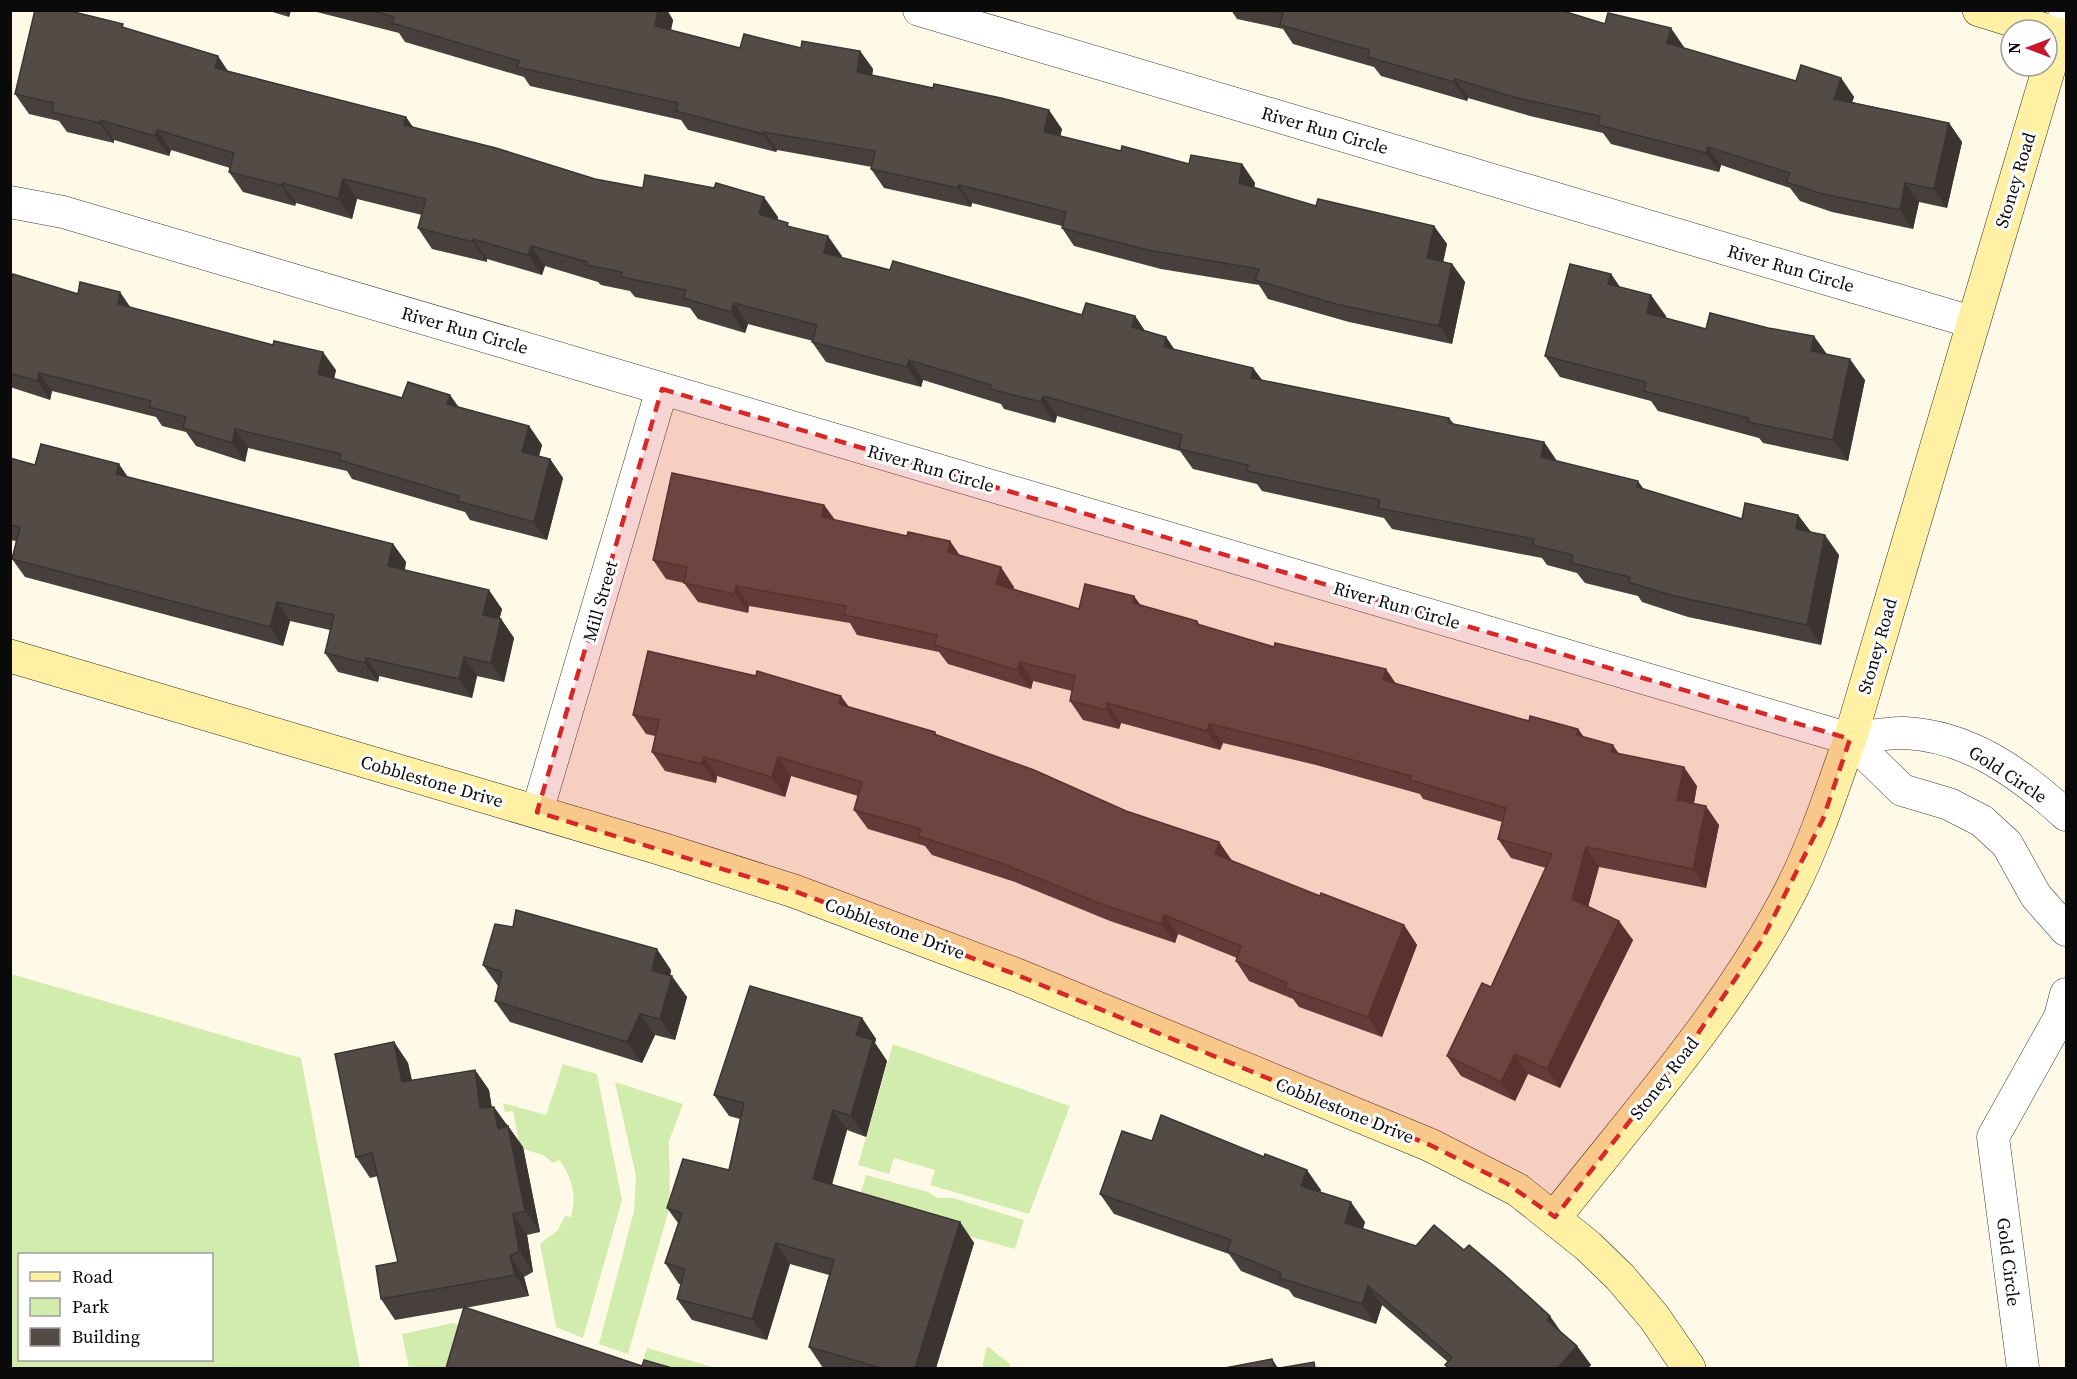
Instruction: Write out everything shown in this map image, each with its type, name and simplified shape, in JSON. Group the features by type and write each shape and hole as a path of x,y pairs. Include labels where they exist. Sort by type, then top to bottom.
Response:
{"street":[{"name":"River Run Circle","path":"919,10 1972,322"},
{"path":"1979,10 2014,18"},
{"name":"Stoney Road","path":"1555,1217 1697,1035 1762,940 1792,888 1823,819 1850,739 2043,78"},
{"name":"River Run Circle","path":"10,202 63,212 1850,739"},
{"name":"Mill Street","path":"537,812 662,389"},
{"name":"Cobblestone Drive","path":"10,656 537,812 794,891 1017,975 1430,1145 1518,1190 1555,1217 1620,1277 1654,1317 1689,1368"},
{"name":"Gold Circle","path":"1850,739 1904,733 1946,738 1983,753 2038,789 2067,815"},
{"path":"1850,739 1902,790 1949,804 1982,821 2007,844 2036,896 2067,930"},
{"name":"Gold Circle","path":"2023,1368 1993,1137 2060,1017 2067,994"}],"highlighted area":[{"path":"662,389 1850,739 1823,819 1762,940 1697,1035 1555,1217 1506,1183 1430,1145 1017,975 794,891 537,812"}],"green space":[{"path":"11,974 301,1058 360,1368 11,1368"},
{"path":"893,1044 1070,1106 1029,1214 930,1185 935,1170 894,1158 889,1174 858,1165"},
{"path":"563,1064 597,1074 622,1200 583,1338 556,1327 540,1244 558,1230 565,1216 571,1217 573,1194 570,1180 559,1160 553,1163 543,1155 520,1148 513,1111 505,1112 503,1103 546,1115"},
{"path":"615,1082 683,1104 669,1141 670,1206 628,1354 599,1344 634,1211 636,1176"},
{"path":"866,1175 928,1192 937,1198 953,1198 1024,1220 1015,1249 857,1205"},
{"path":"453,1323 478,1331 467,1368 409,1368 402,1334"},
{"path":"987,1346 1010,1364 1009,1368 982,1368"},
{"path":"647,1348 716,1368 663,1368 643,1362"}],"building":[{"path":"35,10 66,10 123,24 122,27 218,56 215,68 406,117 404,125 496,148 595,179 643,188 645,175 714,188 716,183 764,197 759,214 788,223 787,226 828,236 824,253 890,270 893,261 1082,315 1086,303 1135,316 1132,327 1166,337 1164,347 1253,368 1251,378 1449,418 1448,423 1544,442 1541,457 1638,481 1637,487 1742,519 1745,503 1798,515 1796,529 1825,535 1807,625 1674,596 1628,582 1630,577 1571,563 1573,555 1533,545 1534,539 1378,508 1380,500 1247,471 1248,465 1179,449 1182,435 1043,396 1041,402 990,389 991,385 909,360 907,367 812,342 817,325 734,303 731,312 683,298 686,290 621,277 622,272 586,265 587,262 531,246 528,255 473,239 473,242 418,228 426,199 343,179 338,199 282,183 281,185 229,172 234,153 157,130 155,136 100,120 100,123 52,112 54,103 15,94"},
{"path":"370,10 658,10 655,26 740,48 744,34 801,48 802,41 860,51 857,72 933,88 934,84 1049,110 1044,132 1121,151 1122,146 1189,164 1191,155 1242,164 1239,183 1316,206 1318,199 1434,226 1427,258 1452,264 1439,326 1336,304 1255,280 1259,269 1148,250 1062,228 1066,212 959,185 958,188 871,169 875,151 764,132 763,134 676,111 678,103 517,67 519,61 392,23 394,17"},
{"path":"1272,10 1560,10 1605,24 1608,13 1671,28 1667,43 1796,81 1801,65 1841,78 1834,99 1949,123 1934,189 1905,183 1900,210 1819,193 1786,182 1790,173 1708,147 1706,153 1598,125 1600,116 1517,98 1455,79 1454,82 1368,57 1369,50 1280,25 1283,13"},
{"path":"1570,264 1611,274 1608,284 1651,295 1647,313 1706,329 1710,313 1768,328 1814,336 1811,351 1850,359 1833,440 1748,422 1749,418 1644,391 1646,382 1545,356"},
{"path":"13,274 78,294 80,282 120,292 118,304 273,345 274,341 323,352 318,374 402,398 408,382 450,395 447,404 529,426 522,452 550,459 534,522 457,501 459,496 339,460 341,454 235,429 232,443 183,428 186,417 149,407 151,401 39,373 37,381 10,373 10,282"},
{"path":"41,444 119,464 116,474 393,544 388,566 489,590 483,615 501,619 491,663 464,657 459,679 366,658 365,663 325,653 334,615 277,602 270,627 12,559 20,527 10,525 10,458 35,465"},
{"path":"672,473 824,505 822,517 907,536 908,532 950,541 948,552 1001,567 996,584 1079,609 1085,584 1134,596 1133,603 1197,621 1197,624 1274,647 1275,643 1386,669 1383,680 1529,721 1530,716 1578,729 1577,735 1613,745 1611,752 1684,767 1677,800 1706,806 1693,869 1586,847 1572,899 1619,921 1547,1069 1515,1054 1501,1082 1447,1056 1482,983 1491,987 1552,854 1498,839 1506,808 1410,780 1411,776 1302,746 1209,724 1207,731 1107,703 1106,710 1070,701 1075,676 1020,662 1017,670 934,645 937,635 844,615 846,606 736,586 735,594 684,583 687,567 653,560"},
{"path":"648,651 756,676 757,671 841,696 839,704 935,732 934,734 1034,770 1126,811 1219,842 1215,854 1320,896 1321,893 1404,925 1368,1017 1285,988 1287,983 1236,961 1241,946 1164,915 1161,924 1096,902 1001,863 918,836 921,829 854,810 862,782 778,757 772,777 704,757 702,764 652,752 659,720 633,715"},
{"path":"516,910 657,949 652,971 672,976 660,1019 640,1014 627,1042 495,1001 502,972 483,965 495,924 513,927"},
{"path":"750,986 862,1018 856,1035 873,1040 851,1116 833,1110 813,1179 960,1222 915,1368 881,1368 809,1347 834,1260 776,1243 752,1319 677,1299 685,1269 665,1263 682,1213 667,1208 683,1159 729,1170 744,1103 714,1095"},
{"path":"394,1042 402,1082 475,1070 480,1108 494,1107 498,1129 508,1126 525,1211 513,1214 519,1251 510,1256 515,1275 381,1299 376,1266 398,1262 372,1153 356,1157 335,1054"},
{"path":"1161,1115 1264,1157 1265,1154 1307,1170 1301,1186 1351,1202 1345,1223 1416,1246 1434,1225 1464,1250 1469,1245 1506,1276 1550,1316 1547,1320 1577,1346 1558,1368 1449,1368 1445,1365 1452,1357 1368,1286 1362,1304 1280,1278 1281,1273 1227,1251 1231,1240 1100,1194 1122,1131 1152,1141"},
{"path":"464,1307 642,1366 644,1360 672,1368 446,1368"},
{"path":"1272,1359 1274,1368 1225,1368"},
{"path":"1314,1362 1315,1368 1280,1368"}]}
